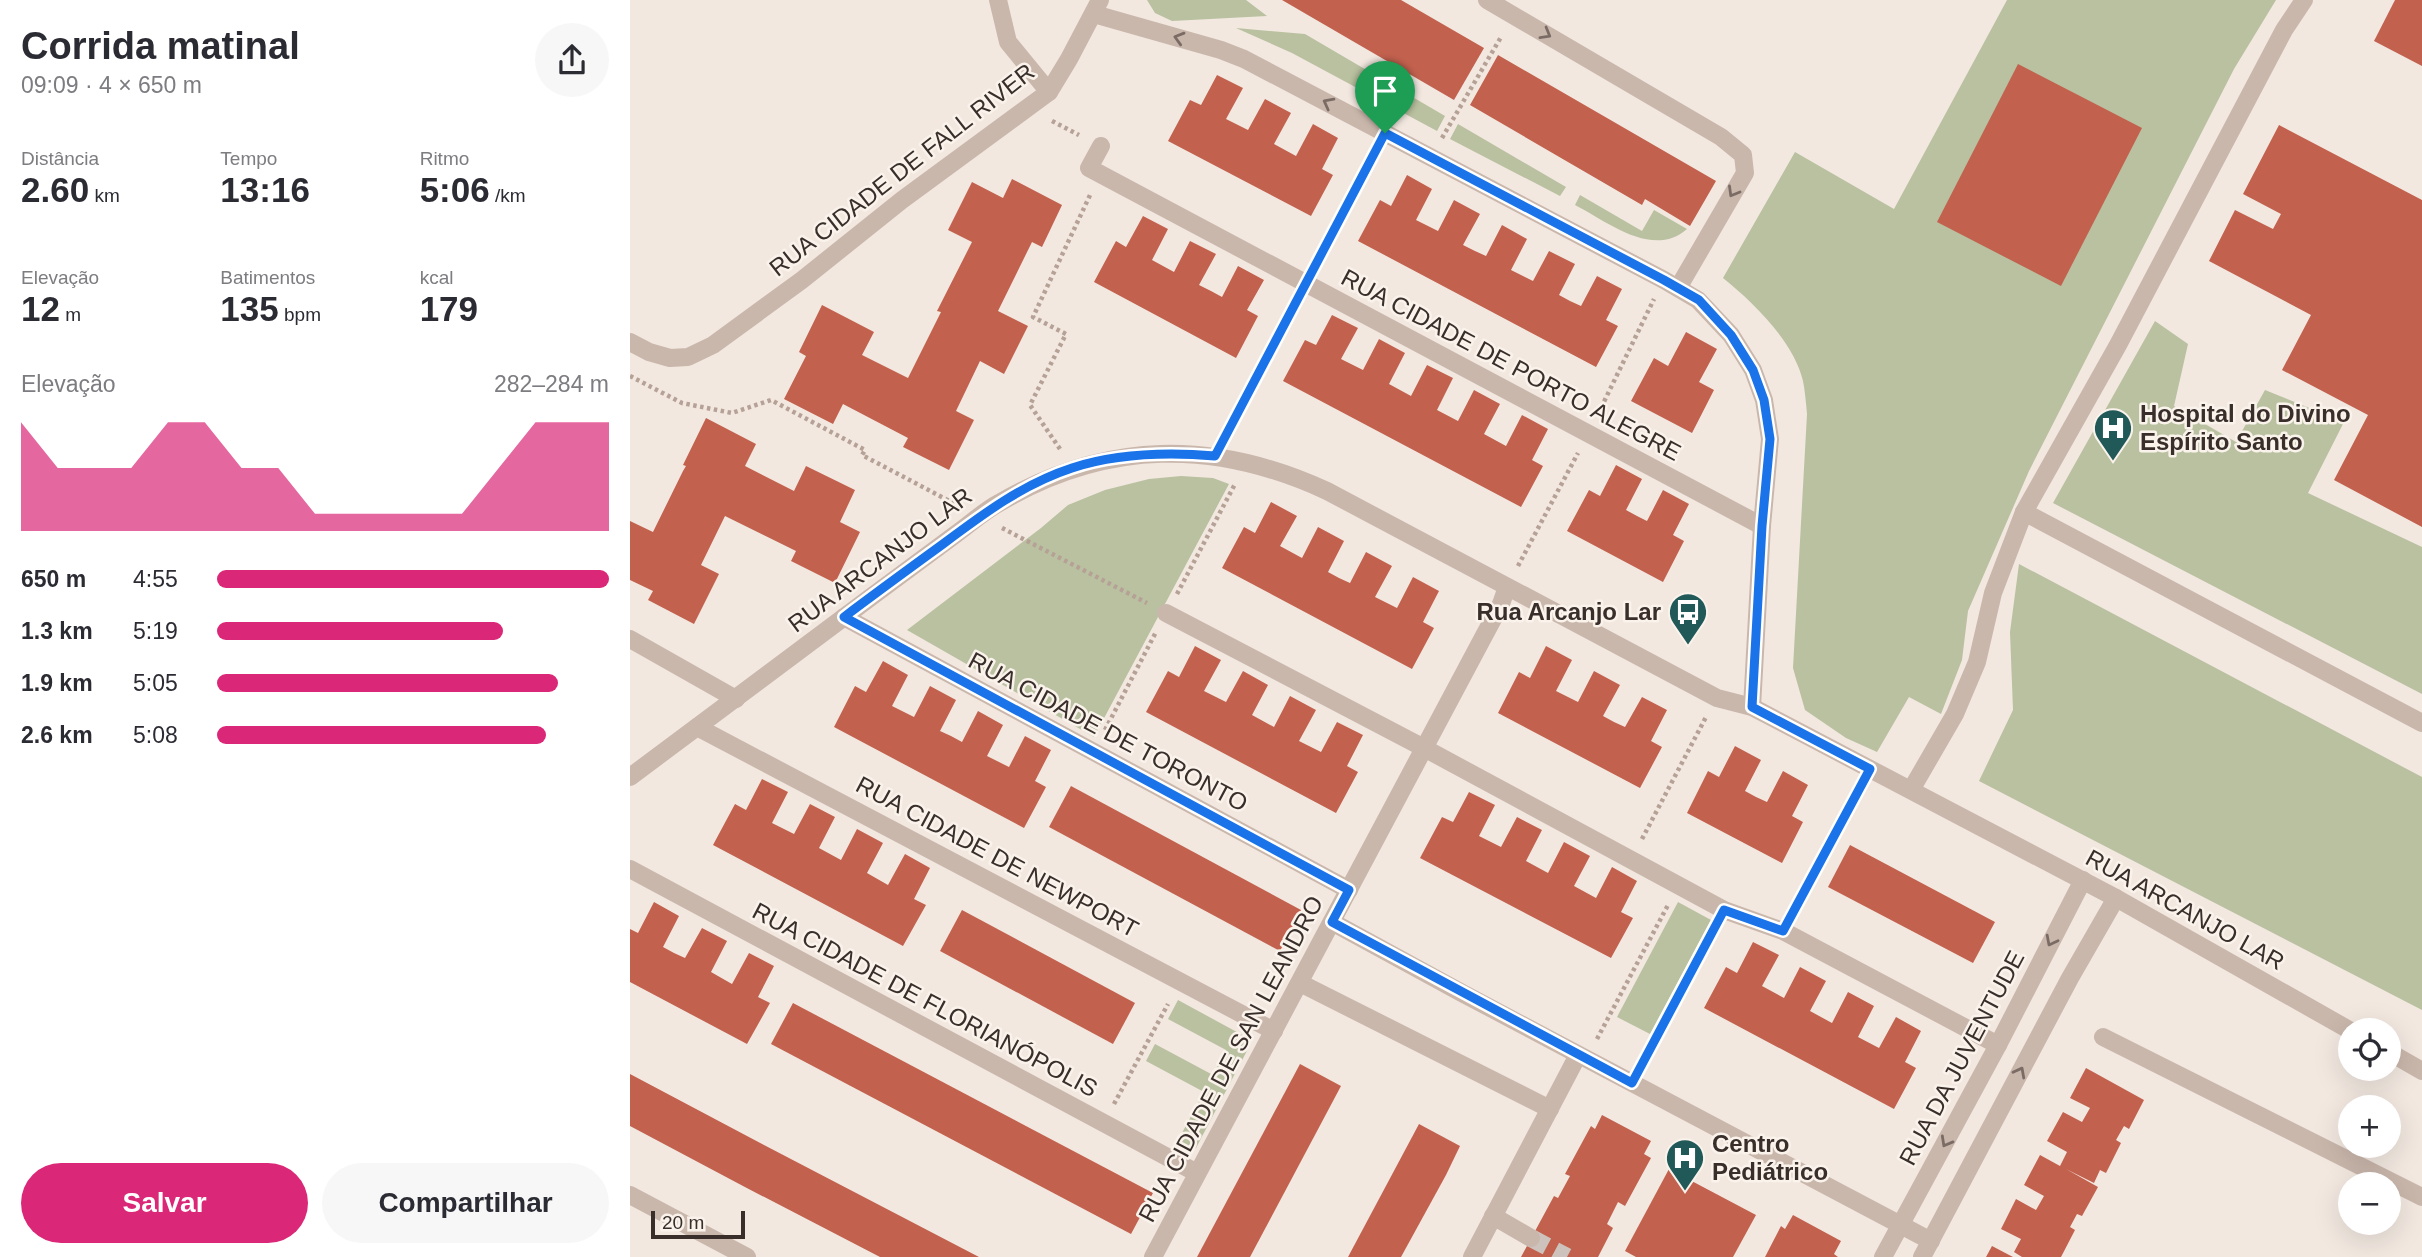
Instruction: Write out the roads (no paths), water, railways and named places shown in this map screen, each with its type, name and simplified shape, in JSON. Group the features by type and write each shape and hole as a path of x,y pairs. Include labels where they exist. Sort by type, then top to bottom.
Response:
{"street":[{"path":"998,0 1008,41 1049,92"},
{"path":"1487,0 1721,137 1743,155 1745,173 1671,284"},
{"path":"1911,790 1955,714 1977,662 1993,593 2024,512 2118,345 2284,30 2304,0"},
{"name":"RUA CIDADE DE FALL RIVER","path":"630,342 649,352 670,358 688,357 713,345 802,280 902,200 1049,92 1097,7 1244,59 1699,300 1731,335 1753,370 1770,439 1762,526 1752,707"},
{"name":"RUA CIDADE DE PORTO ALEGRE","path":"1101,146 1089,168 1762,526"},
{"name":"RUA ARCANJO LAR","path":"630,778 997,503 1072,468 1133,455 1182,453 1215,456 1247,461 1302,479 1717,698 1752,707 2083,880 2338,1024"},
{"path":"2024,512 2422,723"},
{"name":"RUA CIDADE DE SAN LEANDRO","path":"1153,1257 1501,604 1507,587"},
{"path":"1166,613 1724,910 1783,931 1998,1045"},
{"name":"RUA CIDADE DE TORONTO","path":"844,617 1349,890"},
{"path":"630,639 736,699"},
{"name":"RUA CIDADE DE NEWPORT","path":"697,727 1274,1031"},
{"name":"RUA CIDADE DE FLORIANÓPOLIS","path":"630,869 1197,1173"},
{"name":"RUA DA JUVENTUDE","path":"1883,1257 1998,1045 2083,880"},
{"path":"1332,922 1900,1225 1926,1249 2070,978 2116,898"},
{"path":"1300,983 1550,1109"},
{"path":"2103,1037 2422,1197"},
{"path":"1472,1257 1550,1109 1582,1057"},
{"path":"2401,1059 2422,1071"},
{"path":"630,1195 747,1257"},
{"path":"1493,1216 1531,1238"}],"tunnel":[{"path":"1531,1238 1567,1257"}],"place":[{"name":"Hospital do Divino Espírito Santo","path":"2113,462"},
{"name":"Rua Arcanjo Lar","path":"1688,646"},
{"name":"Centro Pediátrico","path":"1685,1192"}]}
